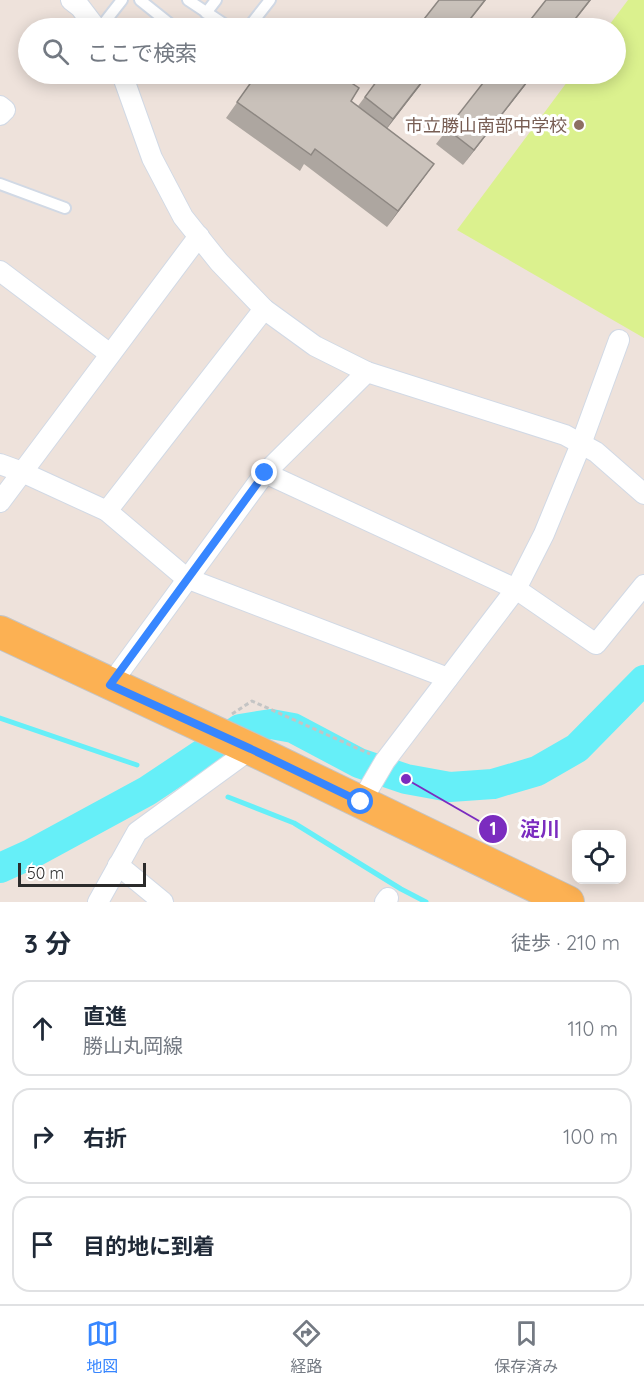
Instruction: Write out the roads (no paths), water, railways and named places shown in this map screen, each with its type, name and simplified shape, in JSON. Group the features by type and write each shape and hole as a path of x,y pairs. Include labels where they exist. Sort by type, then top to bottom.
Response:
{"main road":[{"path":"0,632 210,731 364,796 567,902"}],"street":[{"path":"79,2 91,18"},
{"path":"126,84 152,158 183,217 219,262 264,309 315,346 367,372 566,435 596,452 644,494"},
{"path":"0,106 5,110 0,116"},
{"path":"0,502 199,236"},
{"path":"0,271 110,354"},
{"path":"107,511 264,309"},
{"path":"364,796 385,760 516,589 544,534 581,444 619,340"},
{"path":"110,685 186,578 265,473 367,372"},
{"path":"0,464 107,511 186,578 448,678"},
{"path":"265,473 516,589 596,644 644,585"},
{"path":"98,902 137,832 246,747"},
{"path":"117,865 163,902"}],"lane":[{"path":"107,18 122,0"},
{"path":"140,0 162,18"},
{"path":"188,0 210,4 222,18"},
{"path":"256,18 270,0"},
{"path":"0,184 65,208"}],"waterway":[{"path":"0,868 31,854 147,791 240,729 271,724 293,728 359,763 406,779 450,787 493,784 537,771 577,748 644,680"},
{"path":"0,718 137,765"},
{"path":"228,797 294,823 426,902"}],"place":[{"name":"市立勝山南部中学校","path":"579,125"},
{"name":"淀川","path":"406,779"}]}
